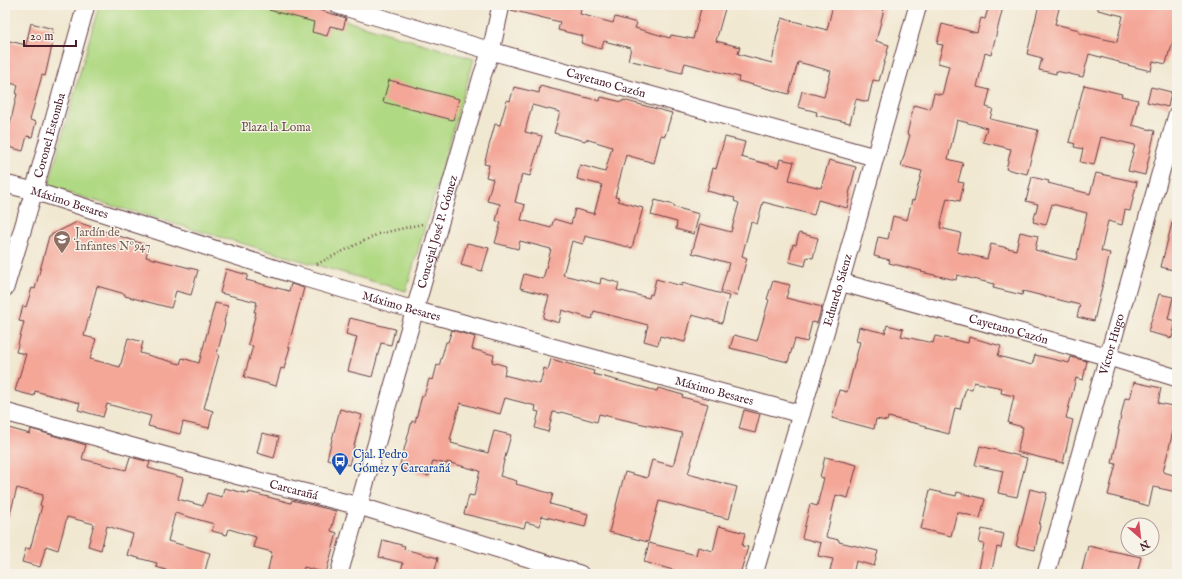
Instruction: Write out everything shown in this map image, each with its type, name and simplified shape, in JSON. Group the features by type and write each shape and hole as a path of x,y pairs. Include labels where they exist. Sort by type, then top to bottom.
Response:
{"street":[{"name":"Coronel Estomba","path":"5,288 34,192 86,5"},
{"name":"Cayetano Cazón","path":"338,5 490,51 874,157"},
{"name":"Concejal José P. Gómez","path":"339,574 490,51 501,5"},
{"name":"Eduardo Sáenz","path":"754,574 840,282 918,5"},
{"name":"Víctor Hugo","path":"1046,574 1177,115"},
{"name":"Máximo Besares","path":"5,184 295,275 414,310 801,414"},
{"name":"Cayetano Cazón","path":"840,282 1109,356 1177,378"},
{"name":"Carcarañá","path":"5,412 239,476 359,506 580,574"}],"path":[{"path":"295,275 378,234 440,220"}],"green space":[{"name":"Plaza la Loma","path":"99,5 293,5 474,59 406,291 48,187"}],"building":[{"path":"269,5 302,5 346,18 343,29 330,26 327,36 312,32 314,22 269,10"},
{"path":"512,5 582,5 580,14 613,23 615,17 637,23 635,28 670,38 671,35 693,39 702,5 726,5 716,41 740,47 738,54 772,63 782,18 827,30 833,5 885,5 876,41 889,45 879,81 873,80 868,102 856,99 850,123 816,115 817,112 798,107 802,91 824,97 831,71 798,62 789,94 738,81 739,77 685,63 682,73 628,60 631,48 604,41 601,49 581,43 583,36 558,30 560,22 511,10"},
{"path":"989,5 1003,7 991,55 985,53 977,87 990,90 986,107 993,109 990,119 1038,130 1027,174 1006,169 1011,149 983,142 987,128 957,120 948,159 963,163 958,182 964,183 960,201 947,198 940,228 961,233 957,252 987,259 991,244 1016,250 1020,232 1038,236 1035,250 1076,260 1087,213 1052,204 1046,225 1033,222 1038,204 1026,201 1032,177 1049,181 1048,183 1090,194 1096,173 1137,182 1130,211 1125,210 1122,225 1108,221 1101,251 1110,253 1094,321 1077,317 1080,305 1023,291 1022,295 993,288 994,284 957,275 956,280 921,272 922,271 889,263 890,260 874,256 878,237 888,239 893,216 907,220 912,200 914,201 922,171 901,166 910,135 907,134 914,105 930,109 934,93 942,95 949,66 938,63 943,45 937,44 942,24 977,33 981,18 985,19"},
{"path":"1039,5 1060,5 1055,24 1079,30 1079,33 1117,42 1123,16 1098,10 1098,5 1177,5 1177,36 1175,35 1166,64 1153,61 1151,71 1089,54 1083,77 1056,71 1056,74 1039,70 1042,58 1027,54"},
{"path":"31,23 53,29 50,41 53,42 45,76 42,75 30,120 36,122 32,137 27,136 23,151 5,146 18,85 5,82 5,40 26,45"},
{"path":"389,80 459,99 453,120 383,102"},
{"path":"1084,85 1122,94 1121,96 1138,100 1132,125 1155,131 1145,175 1128,171 1135,145 1101,137 1094,165 1080,162 1083,149 1074,147 1075,144 1069,142"},
{"path":"540,86 600,101 601,97 622,102 623,100 672,113 665,136 661,135 654,163 626,155 615,197 619,198 618,201 643,208 632,248 585,236 583,244 572,241 563,275 600,284 601,278 619,283 617,290 649,298 650,294 652,295 656,279 682,286 682,283 729,296 722,323 692,315 685,342 660,336 658,345 644,341 648,325 594,311 592,319 562,310 559,323 543,318 549,296 520,288 524,274 543,279 551,249 520,241 518,249 495,243 501,222 496,221 500,204 487,201 493,179 486,177 489,165 484,164 495,124 500,125 507,100 510,101 514,87 539,93","holes":["532,105 560,112 554,133 585,141 586,139 612,147 605,172 580,165 577,179 602,185 594,214 575,209 571,224 554,219 551,228 521,220 525,205 515,202 522,174 530,176 542,136 525,132"]},
{"path":"1151,87 1171,92 1168,107 1147,102"},
{"path":"725,137 745,142 741,157 778,167 780,159 794,162 789,180 821,188 829,160 856,167 847,208 818,200 814,215 763,202 757,224 751,222 742,256 747,258 737,295 721,291 729,263 692,253 700,224 731,232 739,203 734,201 735,198 707,191 713,168 716,169"},
{"path":"655,200 699,214 694,234 676,229 677,222 651,215"},
{"path":"77,222 149,246 146,257 198,270 191,295 176,291 171,308 125,296 125,294 97,286 84,336 96,339 90,359 120,367 128,338 143,342 140,353 180,364 182,358 199,363 215,303 228,306 217,354 219,355 204,408 213,411 209,428 183,422 180,434 148,426 151,416 107,404 103,417 78,410 80,403 35,391 34,396 15,391 26,354 16,352 24,322 19,321 23,306 26,307 32,288 35,289 49,236"},
{"path":"1172,223 1177,224 1177,271 1161,267"},
{"path":"799,233 818,238 813,258 807,257 805,266 789,262 793,244 796,245"},
{"path":"467,243 489,248 482,271 461,265"},
{"path":"226,269 248,275 246,280 289,291 291,284 304,288 288,347 290,347 284,369 281,368 276,386 244,377 253,346 248,345 257,302 220,293"},
{"path":"773,281 790,285 786,298 822,307 817,323 812,322 807,342 795,339 788,362 730,348 734,335 757,341"},
{"path":"1159,294 1173,297 1168,319 1176,321 1172,338 1148,332"},
{"path":"350,318 395,329 391,345 381,343 372,377 348,371 357,337 346,334"},
{"path":"887,325 903,329 901,336 933,343 935,336 968,343 969,337 1001,346 998,356 1032,365 1035,355 1069,363 1071,357 1087,361 1083,380 1076,378 1066,418 1073,420 1063,463 1017,452 1023,427 1008,423 1014,396 1001,393 1002,388 974,382 972,389 966,388 960,409 955,408 949,434 926,428 927,426 888,417 887,421 876,419 874,429 832,418 839,390 847,392 860,342 856,341 859,327 885,333"},
{"path":"452,330 475,337 472,349 494,355 492,362 506,366 504,375 540,384 544,368 548,370 551,359 594,371 593,374 657,391 658,388 683,395 682,397 708,404 688,474 737,487 729,519 659,501 648,542 609,532 625,472 647,478 652,460 673,466 682,433 599,414 597,422 561,412 553,412 548,432 535,428 539,412 535,411 536,406 505,398 500,414 460,403 450,440 452,440 451,443 488,453 494,431 511,435 500,476 517,481 516,484 553,494 550,504 588,514 585,527 542,516 540,526 526,522 524,528 464,514 469,495 474,496 480,471 447,462 447,464 433,461 429,476 399,468 412,421 415,422 422,396 424,396 429,379 433,380 437,365 439,366 446,342 448,342"},
{"path":"1134,382 1161,388 1158,403 1177,407 1177,415 1163,472 1177,476 1177,492 1153,487 1149,506 1108,495 1116,464 1112,463 1125,398 1130,399"},
{"path":"340,409 362,415 349,465 327,459"},
{"path":"744,410 760,414 755,433 739,429"},
{"path":"5,427 30,434 31,429 86,445 82,459 126,470 130,457 150,462 148,468 183,478 178,499 203,506 207,493 222,497 224,488 249,494 249,492 291,503 292,500 336,511 331,531 337,533 326,573 304,567 302,574 267,574 272,552 253,547 256,537 229,529 227,535 212,531 214,524 175,513 168,541 210,553 204,574 195,574 181,570 180,574 165,574 166,570 156,567 157,563 127,555 133,534 107,526 101,550 88,546 94,524 67,517 58,550 46,546 40,567 22,562 26,548 30,549 42,506 40,505 43,495 17,488 9,518 5,517"},
{"path":"262,433 279,437 274,458 257,453"},
{"path":"980,446 1027,458 1017,497 998,493 1003,471 975,465"},
{"path":"825,457 857,465 848,498 836,495 826,537 839,540 839,542 878,551 874,566 856,561 853,574 829,574 833,559 818,556 821,543 802,538 810,504 817,506 824,478 820,477"},
{"path":"1030,489 1047,493 1039,525 1035,550 1016,546"},
{"path":"930,490 956,496 957,492 985,499 980,518 957,512 951,536 921,529"},
{"path":"719,526 745,533 742,546 748,547 740,574 688,574 644,562 649,543 696,555 698,547 713,551"},
{"path":"982,529 1004,534 1001,548 997,547 991,574 978,574 984,544 979,543"},
{"path":"383,540 405,546 404,549 438,558 434,574 400,574 403,563 379,557"},
{"path":"1088,546 1120,553 1120,557 1141,557 1137,574 1081,574"}],"place":[{"name":"Jardín de Infantes Nº947","path":"62,254"},
{"name":"Cjal. Pedro Gómez y Carcarañá","path":"340,476"}]}
